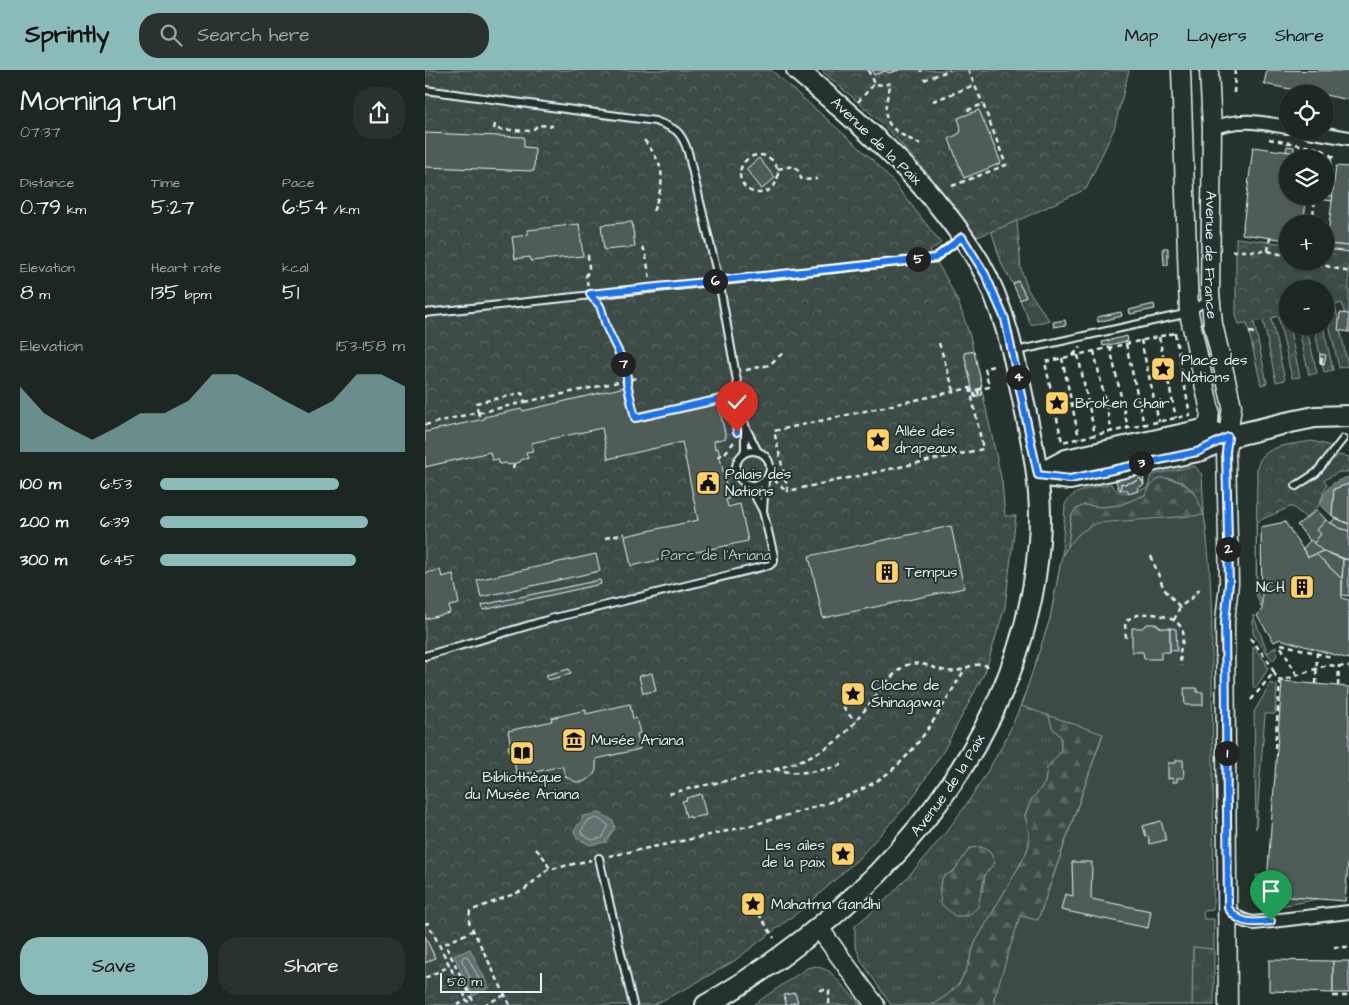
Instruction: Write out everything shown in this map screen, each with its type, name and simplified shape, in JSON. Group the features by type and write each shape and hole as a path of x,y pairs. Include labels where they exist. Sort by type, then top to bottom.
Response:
{"main road":[{"name":"Avenue de la Paix","path":"797,70 861,124 916,177 962,237 978,260 995,294 1005,319 1012,352"},
{"name":"Avenue de France","path":"1181,70 1189,313 1210,411 1209,422 1203,430"},
{"name":"Avenue de France","path":"1209,70 1212,128 1210,293 1213,324 1232,406 1226,452 1229,583 1225,622 1228,1005"},
{"path":"1012,352 1038,475"},
{"path":"1038,475 1070,479 1197,452 1228,437 1315,418 1349,416"},
{"path":"1038,475 1066,460 1203,430 1228,437"},
{"name":"Avenue de la Paix","path":"706,1005 746,981 819,928 870,882 917,831 967,761 996,706 1021,638 1035,579 1040,534 1038,475"},
{"path":"819,928 875,1005"}],"street":[{"path":"1212,128 1235,121 1279,126"},
{"path":"1334,135 1349,138"},
{"path":"1228,908 1233,915 1243,921 1254,923 1349,912"}],"lane":[{"path":"425,90 655,121 678,130 688,152 719,281 745,426 745,450 737,461 736,471 740,480 749,485 763,511 774,556 774,561 766,567 554,618 425,656"},
{"path":"425,313 935,258 962,237"},
{"path":"1012,352 1189,313 1203,303 1210,293"},
{"path":"745,426 758,452"},
{"path":"1296,486 1316,473 1343,439"},
{"path":"743,454 750,451 758,452 769,461 770,466 763,511"},
{"path":"749,485 758,484 767,478"},
{"path":"599,858 633,1005"}],"path":[{"path":"868,70 874,84"},
{"path":"925,80 950,70"},
{"path":"952,186 1006,165 968,70"},
{"path":"1234,93 1235,70"},
{"path":"874,84 883,85 891,83 885,106 885,116 888,123 893,129 920,144"},
{"path":"855,105 874,84"},
{"path":"933,101 975,85"},
{"path":"966,111 983,104"},
{"path":"495,124 494,129 532,131 538,125 553,126"},
{"path":"1263,137 1321,149 1336,159"},
{"path":"644,140 660,164 663,182 652,214"},
{"path":"757,155 770,158 775,162 778,169 778,180 775,185 765,192 753,192 748,189 741,179 742,166 746,160 757,155"},
{"path":"778,169 793,166 797,169 802,180 817,179"},
{"path":"1268,251 1269,238"},
{"path":"641,246 645,251 652,288"},
{"path":"1232,251 1268,251 1279,254"},
{"path":"589,254 589,270 586,277 590,294 599,305 606,326 619,353 628,380 635,418 721,399 732,407"},
{"path":"1334,268 1349,272"},
{"path":"1249,332 1256,333"},
{"path":"1175,333 1190,415 1062,442 1045,362 1141,340 1175,333"},
{"path":"1146,334 1157,337"},
{"path":"1157,337 1176,418"},
{"path":"1141,340 1159,422"},
{"path":"939,344 947,375 954,391"},
{"path":"1126,344 1144,425"},
{"path":"1072,356 1081,347"},
{"path":"1110,347 1128,428"},
{"path":"1094,351 1112,432"},
{"path":"746,370 769,365 783,353"},
{"path":"1078,355 1095,435"},
{"path":"1062,358 1079,438"},
{"path":"1322,358 1321,362 1325,363 1322,365"},
{"path":"975,399 979,398 977,390 989,387 985,368 994,366"},
{"path":"425,425 637,378"},
{"path":"767,478 788,492 983,449 975,399 970,388 774,431 788,492"},
{"path":"480,419 476,403 522,393 525,402"},
{"path":"501,408 503,413"},
{"path":"628,413 634,412"},
{"path":"717,457 725,453 736,440"},
{"path":"513,468 514,464"},
{"path":"605,538 624,534"},
{"path":"1151,556 1164,589 1180,607"},
{"path":"1174,620 1180,607 1194,596 1200,588"},
{"path":"1126,638 1125,623 1131,616 1151,614 1174,620 1181,628 1183,635 1180,653 1181,666"},
{"path":"1250,638 1267,659 1280,680 1275,748"},
{"path":"1297,675 1280,645 1291,644 1331,657 1332,654"},
{"path":"1316,684 1317,653"},
{"path":"669,794 695,786 773,769 799,761 818,752 836,742 856,723 900,668 907,665 922,664 948,672 965,669 974,664 982,664 991,668"},
{"path":"1280,680 1327,665 1349,666"},
{"path":"1339,666 1339,686"},
{"path":"510,1005 469,922 469,911 524,890 550,869 768,821 846,797 868,787 892,770 918,742 965,669"},
{"path":"1251,700 1274,672"},
{"path":"848,690 843,707 856,723"},
{"path":"773,769 804,773 844,764"},
{"path":"536,849 550,869"},
{"path":"754,906 774,938"},
{"path":"425,924 428,923 470,1005"},
{"path":"474,930 445,944 475,1005"},
{"path":"1334,947 1349,947"},
{"path":"425,978 450,966"},
{"path":"456,978 461,976"},
{"path":"820,990 829,990 829,1005"},
{"path":"483,1005 505,995"},
{"path":"1333,996 1349,996"},
{"path":"457,1005 467,1000"}],"green space":[{"name":"Parc de l'Ariana","path":"425,70 771,70 871,158 894,183 941,243 930,251 959,304 970,336 1002,482 1005,516 1016,516 1005,607 985,672 944,750 910,802 858,859 805,907 734,961 653,1005 425,1005"},
{"path":"821,70 1129,70 1114,129 1086,189 977,237 931,177 883,124"},
{"path":"1017,221 1021,269 1028,290 1049,320 1031,325 1020,300 1026,297 1018,281 1013,284 1002,265 991,230"},
{"path":"1236,238 1279,243 1279,270 1334,270 1334,250 1349,252 1349,333 1342,303 1335,305 1348,366 1339,368 1332,335 1334,335 1334,280 1279,280 1279,320 1278,316 1271,318 1285,380 1276,382 1263,320 1254,322 1267,383 1261,385 1247,323 1239,324 1236,316"},
{"path":"1282,335 1291,335 1300,377 1292,378"},
{"path":"1300,335 1308,335 1317,373 1309,375"},
{"path":"1316,335 1325,335 1333,370 1324,372 1320,363"},
{"path":"1312,441 1331,446 1332,448 1327,454 1331,460 1339,455 1349,457 1349,472 1339,472 1324,480 1327,485 1318,507 1306,518 1293,507 1290,507 1257,522 1257,469 1264,455 1271,450 1286,445"},
{"path":"1195,466 1202,475 1204,515 1192,490 1183,482 1169,478 1151,485 1145,495 1120,505 1102,507 1084,505 1075,510 1071,517 1068,546 1062,556 1065,505 1073,495 1111,484 1118,492 1133,493 1148,487 1151,475"},
{"path":"1160,478 1180,482 1194,493 1202,509 1206,529 1103,733 1038,920 994,999 995,1005 932,1005 959,984 967,968 975,943 1025,856 1029,845 1029,832 1025,815 1032,799 1045,783 1047,768 1061,752 1061,737 1052,727 1035,666 1050,619 1062,556 1068,546 1071,517 1075,510 1084,505 1102,507 1120,505 1145,495 1151,485"},
{"path":"1204,515 1209,556 1212,617 1213,910 1203,911 1204,919 1214,919 1214,949 1193,947 1192,1005 995,1005 994,999 1020,916 1038,920 1103,734 1021,706 1050,619 1062,556 1068,546 1081,532 1097,523"},
{"path":"1256,548 1257,592 1262,602 1261,607 1256,594"},
{"path":"1253,615 1268,653 1276,646 1277,655 1273,661 1253,634"},
{"path":"1253,646 1265,661 1268,669 1255,689 1253,686"},
{"path":"1035,666 1040,676 1052,727 1061,737 1061,752 1047,768 1045,783 1032,799 1025,815 1029,832 1029,845 1025,856 975,943 967,968 959,984 932,1005 891,1005 862,962 855,945 855,926 895,891 926,856 963,809 1000,749 1017,714","holes":["971,848 985,874 983,891 943,877 954,871"]},
{"path":"1271,683 1277,686 1275,714 1265,714 1256,829 1254,712"},
{"path":"981,847 990,852 995,863 985,874 978,907 968,916 955,916 941,904 939,888 943,877 954,871 970,848"},
{"path":"1256,875 1268,876 1266,895 1317,899 1289,905 1267,905 1260,896"},
{"path":"1193,946 1214,949 1214,1005 1192,1005"},
{"path":"816,966 829,971 861,1005 753,1005 807,968"}],"water":[{"path":"1349,477 1349,484 1334,489 1332,516 1320,504 1330,486"},
{"path":"600,813 613,821 615,827 606,840 607,842 590,845 577,838 574,831 583,816"},
{"path":"470,949 489,988 473,996 454,956"}],"building":[{"path":"872,70 899,70 889,73 885,71 874,75"},
{"path":"1267,70 1349,71 1349,100 1334,97 1334,85 1279,85 1279,87 1264,84"},
{"path":"979,110 1001,163 964,178 949,139 960,133 961,128 958,118"},
{"path":"425,133 524,137 524,147 535,148 534,171 425,167"},
{"path":"1287,146 1294,147 1294,150 1286,150"},
{"path":"1253,147 1279,151 1279,205 1306,205 1304,215 1279,215 1279,239 1242,234"},
{"path":"759,158 775,178 762,189 746,169"},
{"path":"1336,166 1349,167 1349,246 1334,245 1334,215 1330,215 1332,205 1334,205"},
{"path":"632,222 635,247 604,250 601,225"},
{"path":"579,224 583,256 530,261 530,257 515,259 512,237 528,235 528,230"},
{"path":"1334,245 1349,246 1349,252 1334,250"},
{"path":"1163,248 1168,248 1168,265 1164,265"},
{"path":"1018,281 1026,297 1020,300 1013,284"},
{"path":"1154,304 1155,309 1130,314 1129,310"},
{"path":"1121,312 1122,316 1098,322 1097,317"},
{"path":"1340,313 1349,314 1349,332 1338,330"},
{"path":"1065,320 1066,325 1054,327 1053,322"},
{"path":"1127,336 1128,341 1103,346 1102,342"},
{"path":"974,351 982,386 980,387 982,395 974,397 964,353"},
{"path":"1320,354 1326,355 1324,364 1320,363"},
{"name":"Palais des Nations","path":"625,387 632,421 718,402 726,438 714,441 715,449 718,448 729,499 726,499 728,507 740,504 748,541 631,566 625,536 698,520 682,442 608,459 602,428 531,443 533,451 526,452 528,458 508,465 506,463 499,464 498,459 492,460 490,452 425,467 425,432 484,419 484,417 522,409 523,411"},
{"path":"1143,473 1144,485 1142,480 1139,479 1125,484 1121,483 1121,490 1119,490 1115,478 1130,477"},
{"path":"1140,478 1144,485 1137,488 1138,491 1128,494 1128,490 1121,490 1121,483 1137,481"},
{"path":"1349,484 1349,524 1332,516 1334,489"},
{"path":"1317,510 1326,520 1317,530 1321,534 1313,544 1297,525"},
{"path":"1335,518 1349,524 1349,531 1331,523"},
{"path":"1326,520 1339,528 1349,531 1349,560 1323,551 1313,544 1321,534 1317,530"},
{"name":"NCH","path":"1285,522 1308,557 1316,554 1342,579 1342,598 1349,600 1349,659 1280,639 1274,642 1257,616 1262,609 1261,527"},
{"name":"Tempus","path":"951,526 964,588 823,618 809,556"},
{"path":"1310,540 1323,551 1308,557 1303,549"},
{"path":"1323,551 1343,559 1342,579 1316,554"},
{"path":"596,554 600,571 481,597 477,580"},
{"path":"1343,559 1349,560 1349,596 1342,595"},
{"path":"440,570 442,577 453,574 459,604 449,606 450,613 425,619 425,573"},
{"path":"600,580 601,584 483,610 482,605"},
{"path":"1147,624 1156,624 1161,628 1170,628 1170,652 1161,652 1161,659 1144,659 1143,652 1132,652 1132,628 1142,628"},
{"path":"1170,628 1176,629 1177,651 1170,650"},
{"path":"569,669 571,674 548,680 546,675"},
{"path":"652,673 656,691 643,693 639,676"},
{"path":"1282,681 1349,687 1349,853 1345,901 1266,895"},
{"path":"1184,688 1197,688 1197,692 1203,692 1203,705 1185,705"},
{"path":"853,692 861,695 858,702 850,698"},
{"name":"Musée Ariana","path":"630,704 633,719 636,718 640,733 637,734 640,749 596,759 596,770 593,776 583,782 576,782 566,777 562,766 517,776 508,746 511,746 508,731 552,721 551,718 586,710 586,714"},
{"path":"1176,760 1183,760 1184,778 1177,778 1177,782 1173,782 1173,778 1168,779 1168,763 1176,763"},
{"path":"701,794 706,815 686,817 682,801"},
{"path":"1161,821 1166,840 1150,844 1143,826"},
{"path":"1072,862 1092,862 1091,899 1151,911 1148,928 1061,910 1065,894 1073,896"},
{"path":"425,936 435,958 425,963"},
{"path":"1269,960 1333,961 1333,993 1269,991"},
{"path":"1333,961 1349,961 1349,993 1333,993"},
{"path":"795,993 798,1002 786,1005 784,995"}],"place":[{"name":"Place des Nations","path":"1163,369"},
{"name":"Broken Chair","path":"1057,403"},
{"name":"Allée des drapeaux","path":"878,440"},
{"name":"Palais des Nations","path":"708,483"},
{"name":"Tempus","path":"887,572"},
{"name":"NCH","path":"1302,587"},
{"name":"Cloche de Shinagawa","path":"853,694"},
{"name":"Musée Ariana","path":"574,740"},
{"name":"Bibliothèque du Musée Ariana","path":"522,753"},
{"name":"Les ailes de la paix","path":"843,854"},
{"name":"Mahatma Gandhi","path":"753,904"}],"route":[{"path":"737,432 735,414 732,407 725,400 721,399 635,418 622,360 609,335 599,305 590,294 935,258 962,237 978,260 1005,319 1038,475 1070,479 1197,452 1228,437 1226,452 1229,583 1225,622 1228,908 1233,915 1243,921 1254,923 1271,921"}]}
